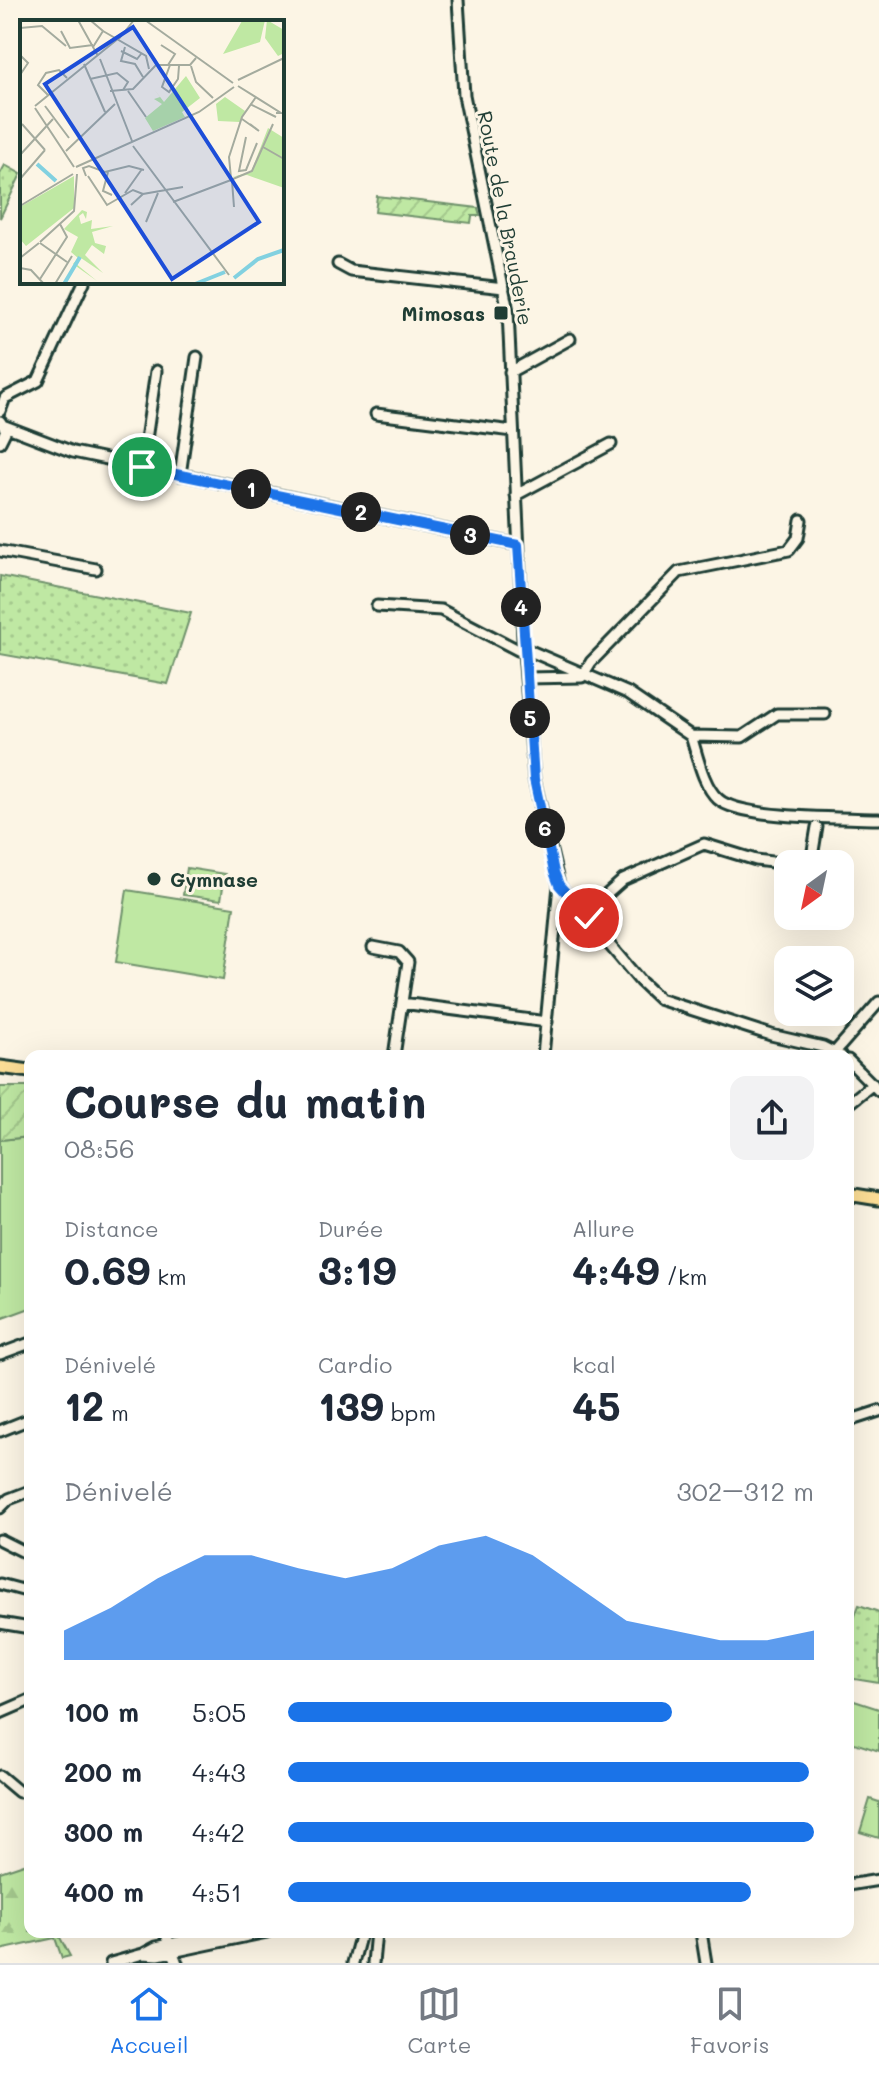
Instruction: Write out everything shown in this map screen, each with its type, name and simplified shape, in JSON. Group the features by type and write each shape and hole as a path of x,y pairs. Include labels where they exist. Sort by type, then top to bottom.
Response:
{"main road":[{"path":"0,1067 24,1070"},
{"path":"854,1195 878,1199"}],"street":[{"name":"Route de la Brauderie","path":"458,0 464,95 504,288 511,337 518,545 534,779 559,885 560,910 544,1050"},
{"path":"338,264 351,271 504,288"},
{"path":"0,411 5,398 38,381 83,284"},
{"path":"510,372 570,339"},
{"path":"180,475 197,357"},
{"path":"142,467 156,371"},
{"path":"376,414 513,431"},
{"path":"27,437 2,440 2,423 27,437 73,452 518,545"},
{"path":"516,495 611,444"},
{"path":"526,678 579,678 679,572 789,550 798,538 801,520"},
{"path":"0,551 96,569"},
{"path":"377,606 441,610 524,650 628,693 669,724 691,736 742,737 775,714 825,714"},
{"path":"548,676 554,665 550,659"},
{"path":"691,736 714,795 730,806 756,813 879,819"},
{"path":"813,850 817,827"},
{"path":"586,913 623,880 704,844 774,862"},
{"path":"559,885 586,913 640,981 668,1004 824,1050"},
{"path":"560,910 577,904"},
{"path":"373,947 399,952 406,958 395,1050"},
{"path":"841,1050 879,1002"},
{"path":"402,1003 547,1022"},
{"path":"854,1066 876,1087 854,1100"},
{"path":"0,1354 24,1345"},
{"path":"854,1419 879,1411"},
{"path":"0,1431 24,1421"},
{"path":"0,1508 9,1499 24,1493"},
{"path":"0,1540 24,1552"},
{"path":"0,1584 24,1590"},
{"path":"0,1623 24,1627"},
{"path":"0,1713 24,1703"},
{"path":"0,1776 19,1792"},
{"path":"854,1884 879,1880"},
{"path":"167,1938 177,1963"},
{"path":"170,1948 204,1938"},
{"path":"111,1963 170,1948 231,1938"},
{"path":"353,1963 360,1938"},
{"path":"373,1963 375,1938"},
{"path":"702,1938 706,1963"}],"green space":[{"path":"5,165 20,173 0,218 0,174"},
{"path":"377,196 478,208 480,216 472,216 471,223 375,212"},
{"path":"0,576 191,613 168,684 0,654"},
{"path":"187,868 225,874 221,900 183,895"},
{"path":"127,890 234,907 223,980 116,962"},
{"path":"0,1087 24,1087 24,1138 0,1140"},
{"path":"24,1138 24,1310 0,1319 0,1140"},
{"path":"859,1605 879,1612 879,1683 854,1679 854,1619"},
{"path":"854,1701 879,1709 879,1751 854,1743"},
{"path":"870,1799 879,1802 879,1838 860,1832"},
{"path":"24,1864 24,1938 55,1938 0,1950 0,1872"},
{"path":"55,1938 60,1938 70,1956 62,1958"}],"place":[{"name":"Mimosas","path":"501,313"},
{"name":"Gymnase","path":"154,879"}],"route":[{"path":"142,467 518,545 534,779 559,885 589,918"}]}
